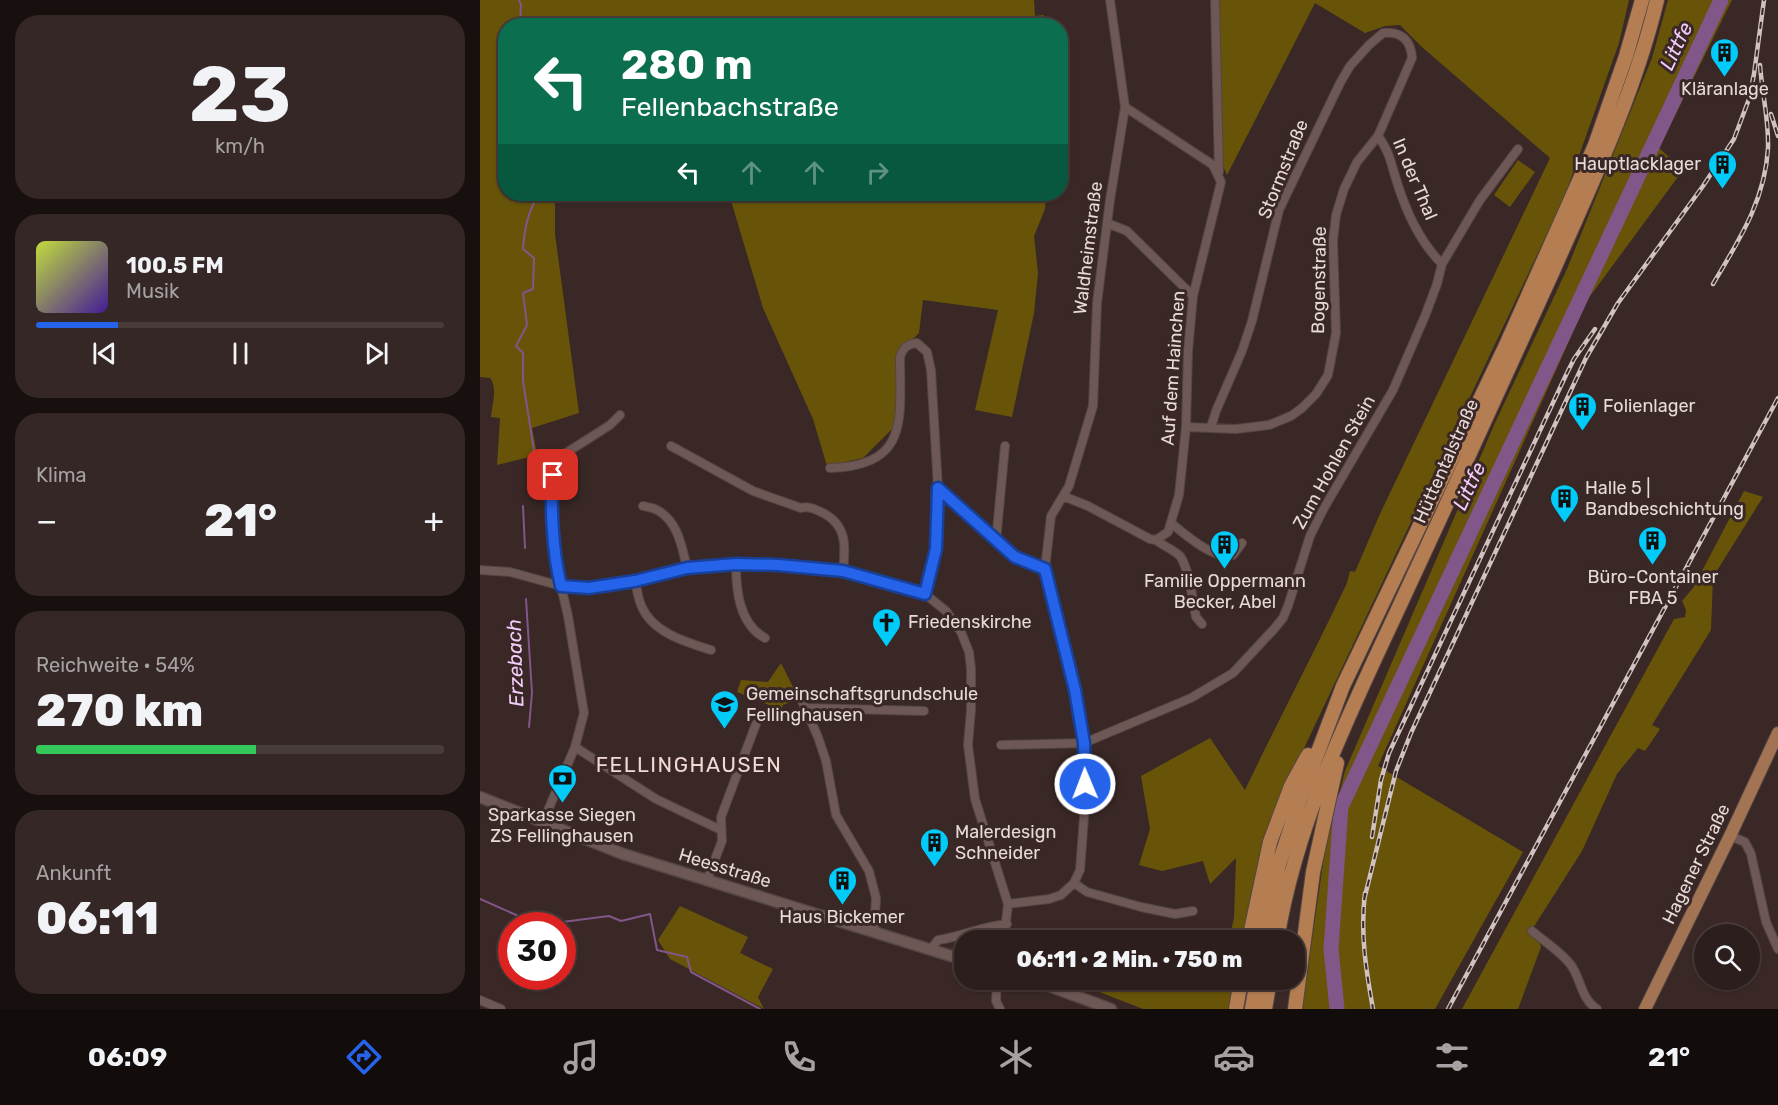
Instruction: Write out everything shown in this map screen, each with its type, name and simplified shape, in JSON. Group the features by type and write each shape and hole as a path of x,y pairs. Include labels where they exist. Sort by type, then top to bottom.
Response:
{"highway":[{"name":"Hüttentalstraße","path":"1265,930 1280,864 1295,812 1343,686 1506,345 1595,145 1626,56 1642,0"},
{"name":"Hüttentalstraße","path":"1279,930 1292,869 1323,779 1350,711 1517,351 1607,150 1640,61 1657,0"},
{"path":"1251,930 1270,842 1280,813 1291,786 1343,686"},
{"path":"1295,1009 1313,872 1328,798 1350,711"},
{"path":"1236,1009 1239,990"},
{"path":"1252,1009 1255,990"},
{"path":"1265,1009 1268,990"}],"main road":[{"name":"Hagener Straße","path":"1645,1009 1778,734"},
{"name":"Heesstraße","path":"480,797 623,854 954,957"},
{"path":"1060,990 1111,1009"}],"street":[{"name":"Waldheimstraße","path":"1063,496 1069,486 1081,451 1093,406 1095,329 1107,223 1125,107 1110,0"},
{"name":"Auf dem Hainchen","path":"1172,524 1179,495 1186,427 1188,351 1193,296 1220,177 1215,0"},
{"name":"Stormstraße","path":"1211,427 1252,321 1279,210 1324,112 1350,66 1375,39 1383,33 1391,32 1400,34 1408,40"},
{"name":"Bogenstraße","path":"1186,427 1252,429 1269,425 1291,416 1302,408 1316,394 1328,375 1336,333 1333,241 1336,214 1344,189 1357,162 1378,136 1412,58 1412,49 1408,40"},
{"path":"1125,107 1213,165 1220,177"},
{"name":"In der Thal","path":"1378,136 1388,150 1395,178 1413,220 1430,253 1442,264"},
{"name":"Zum Hohlen Stein","path":"1084,743 1191,698 1221,682 1246,661 1283,618 1310,536 1393,390 1425,316 1442,264 1480,200 1518,149"},
{"path":"1107,223 1127,231 1193,296"},
{"path":"830,468 846,468 867,463 888,447 895,436 900,416 900,357 909,344 917,343 927,352 931,369 938,488 936,549 925,594"},
{"path":"543,822 575,747 584,713 558,573 552,492 554,469 566,453 620,416"},
{"path":"671,446 753,491 801,508 805,506 829,516 840,529 846,546 843,571"},
{"path":"996,541 1005,446"},
{"path":"938,488 1015,557 1045,569"},
{"path":"1008,904 1050,899 1061,895 1074,883 1080,870 1085,804 1084,743 1075,690 1045,569 1051,516 1063,496 1088,506 1179,554 1184,564 1196,617 1202,624"},
{"path":"643,506 657,509 672,524 678,534 687,568"},
{"path":"1156,540 1167,534 1172,524 1193,541 1220,556 1233,555 1242,543"},
{"path":"480,570 510,572 561,586 589,588 635,581 687,568 736,564 778,565 843,571 925,594 946,611 962,632 969,652 971,689 968,745 975,799 1008,904 1006,930"},
{"path":"736,564 736,585 744,614 752,628 765,638"},
{"path":"635,581 641,605 655,624 684,641 711,650"},
{"path":"874,931 876,898 869,871 836,815 826,761 803,704 924,711"},
{"path":"707,880 722,840 721,817 756,724"},
{"path":"1001,745 1084,743"},
{"path":"575,747 656,799 721,830"},
{"path":"1730,836 1745,842 1751,854 1766,922 1778,948"},
{"path":"1074,883 1088,892 1141,907 1175,914 1193,911"},
{"path":"931,949 938,940 1007,924"},
{"path":"1532,931 1572,966 1589,1004 1597,1009"},
{"path":"997,990 996,1001 1000,1009"},
{"path":"480,1000 501,1009"}],"shaded area":[{"path":"480,0 1034,0 1035,16 1044,15 1045,18 498,18 498,201 561,201 555,203 555,234 579,413 532,428 537,455 497,465 500,418 491,417 494,392 492,382 490,378 480,377"},
{"path":"1218,0 1629,0 1619,43 1564,198 1280,799 1247,930 1231,930 1234,918 1236,858 1210,884 1203,861 1162,871 1139,865 1150,829 1141,776 1210,738 1245,790 1347,583 1350,571 1355,572 1379,516 1550,158 1422,47 1400,25 1385,26 1365,33 1315,3 1227,175 1222,164"},
{"path":"1668,0 1732,0 1659,148 1683,170 1588,299 1378,766 1523,852 1435,1009 1302,1009 1325,850 1345,771 1495,423 1567,269 1652,58"},
{"path":"1518,160 1535,172 1510,207 1494,195"},
{"path":"731,201 1046,201 1045,209 1034,236 1038,273 1034,313 1012,417 975,410 998,310 923,300 919,333 906,346 893,428 863,458 827,466 813,419 763,308"},
{"path":"1744,491 1763,497 1713,577 1711,630 1652,725 1660,729 1645,751 1638,748 1617,774 1582,851 1533,928 1541,947 1518,1009 1462,1009 1674,619 1685,617 1686,610 1682,601 1693,588"},
{"path":"781,663 798,697 783,705 781,710 737,692 741,680 768,682"},
{"path":"680,906 748,937 740,953 773,969 758,997 764,1009 670,959 658,940"},
{"path":"1094,990 1234,990 1230,1009 1143,1009"}],"waterway":[{"name":"Erzebach","path":"519,0 520,18"},
{"name":"Littfe","path":"1337,1009 1331,949 1341,807 1721,0"},
{"name":"Erzebach","path":"535,201 527,222 523,249 534,258 533,289 523,293 527,325 516,346 523,353 523,381 535,457"},
{"name":"Erzebach","path":"523,506 525,548"},
{"name":"Erzebach","path":"526,599 532,693 529,727"},
{"path":"480,899 539,925 609,916 621,921 650,914 657,950 687,957 691,972 760,1009"}],"railway":[{"path":"1364,900 1396,771 1411,733 1586,358 1618,303 1703,186 1734,139 1749,99 1764,0"},
{"path":"1713,284 1749,219 1766,167 1767,127 1760,65"},
{"path":"1771,114 1778,136"},
{"path":"1372,837 1381,780 1389,753 1566,375 1595,329"},
{"path":"1448,1009 1778,398"},
{"path":"1365,893 1363,937 1373,1009"}],"place":[{"name":"Kläranlage","path":"1725,78"},
{"name":"Hauptlacklager","path":"1722,190"},
{"name":"Folienlager","path":"1582,432"},
{"name":"Halle 5 | Bandbeschichtung","path":"1564,524"},
{"name":"Büro-Container FBA 5","path":"1653,566"},
{"name":"Familie Oppermann Becker, Abel","path":"1225,570"},
{"name":"Friedenskirche","path":"887,648"},
{"name":"Gemeinschaftsgrundschule Fellinghausen","path":"725,730"},
{"name":"Sparkasse Siegen ZS Fellinghausen","path":"562,804"},
{"name":"Malerdesign Schneider","path":"934,868"},
{"name":"Haus Bickemer","path":"842,906"}],"district":[{"name":"FELLINGHAUSEN","path":"689,765"}],"route":[{"path":"553,475 554,526 561,586 589,588 635,581 687,568 726,563 843,571 925,594 936,549 938,488 1015,557 1045,569 1075,690 1084,743 1085,784"}]}
